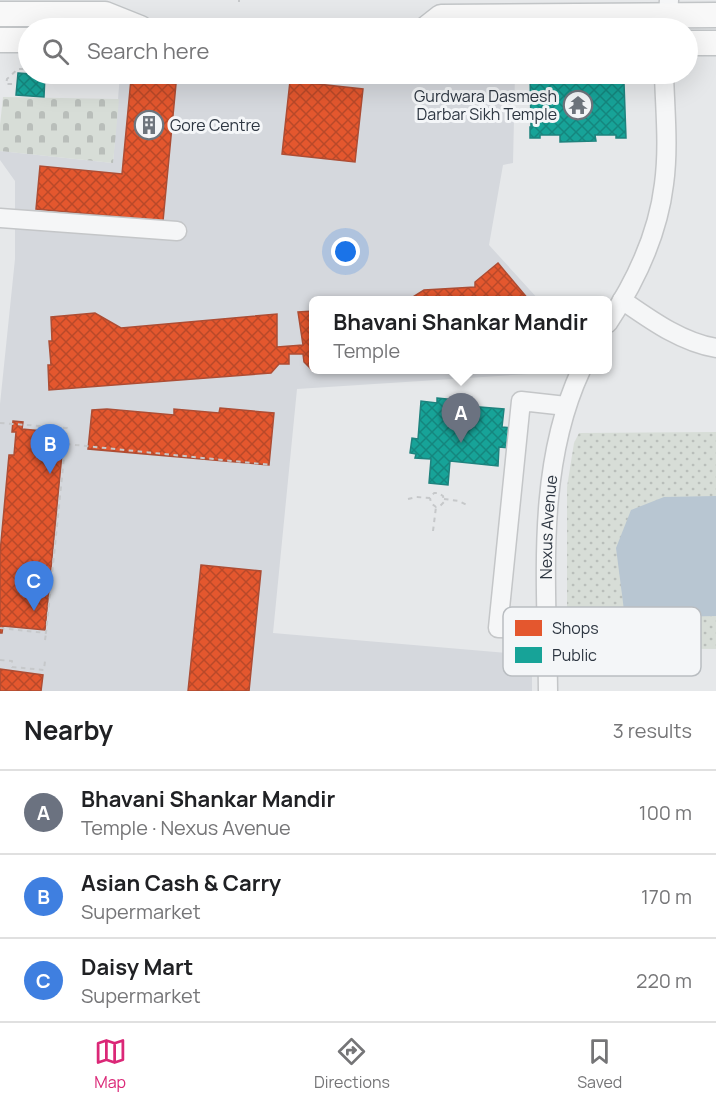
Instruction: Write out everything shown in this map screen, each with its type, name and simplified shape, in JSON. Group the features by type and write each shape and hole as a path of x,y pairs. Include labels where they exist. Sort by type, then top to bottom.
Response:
{"main road":[{"path":"0,14 105,14 115,18"},
{"path":"440,18 716,15"},
{"path":"0,40 18,40"},
{"path":"698,43 716,43"}],"street":[{"path":"612,316 649,245 661,200 666,154 664,84"},
{"path":"0,218 177,231"},
{"path":"622,300 669,331 688,340 716,348"},
{"name":"Nexus Avenue","path":"548,607 547,530 550,489 558,433 579,374"},
{"path":"503,628 498,628 521,401 566,406"}],"path":[{"path":"12,84 4,84 18,69"},
{"path":"0,423 67,428 45,640"},
{"path":"65,444 272,465"},
{"path":"438,493 439,486"},
{"path":"408,499 430,498 438,493"},
{"path":"438,493 443,496 444,500"},
{"path":"430,498 431,503 436,507"},
{"path":"444,500 459,501 467,505"},
{"path":"436,507 442,505 444,500"},
{"path":"433,531 436,507"},
{"path":"0,628 46,633"},
{"path":"0,660 12,661 12,667 44,670 45,661"}],"shaded area":[{"path":"119,84 515,84 513,163 503,165 489,245 535,296 309,296 309,374 529,374 297,389 273,633 503,653 503,676 532,676 532,691 0,691 0,404 15,259 15,181 0,160 0,151 113,163"},
{"path":"716,496 716,616 701,616 701,607 624,607 616,548 631,510 664,497"}],"green space":[{"path":"3,97 119,99 113,163 0,151"},
{"path":"716,432 716,649 701,649 701,607 567,607 567,487 574,443 579,433"}],"building: Shops":[{"name":"Gore Centre","path":"131,84 176,84 163,221 36,209 40,166 122,174"},
{"path":"290,84 317,84 363,89 355,162 282,154"},
{"path":"498,263 526,296 414,296 424,290 475,287 475,282"},
{"path":"309,311 309,367 304,362 303,354 289,354 289,364 279,364 271,373 49,390 51,317 95,313 121,328 277,314 277,347 303,345 298,312"},
{"path":"220,408 274,413 269,465 88,449 92,410 107,409 174,415 174,409 219,413"},
{"path":"13,421 23,422 22,429 64,433 45,630 3,626 2,633 0,633 0,553 9,455 14,455 16,432 12,432"},
{"path":"201,565 261,571 249,691 188,691"},
{"path":"0,669 43,675 41,691 0,691"}],"building: Public":[{"path":"18,73 18,84 45,84 44,97 16,95"},
{"name":"Gurdwara Dasmesh Darbar Sikh Temple","path":"530,84 624,84 626,138 616,138 616,135 595,135 596,141 560,142 560,135 540,135 540,138 530,138"},
{"path":"437,398 456,400 455,405 504,409 502,427 513,428 511,448 499,447 498,466 450,461 448,485 429,483 431,459 415,458 416,454 410,453 412,438 418,439 421,401 437,403"}],"place":[{"name":"Gurdwara Dasmesh Darbar Sikh Temple","path":"578,105"},
{"name":"Gore Centre","path":"149,125"},
{"name":"Bhavani Shankar Mandir","path":"461,443"},
{"name":"Asian Cash & Carry","path":"50,474"},
{"name":"Daisy Mart","path":"34,611"}]}
